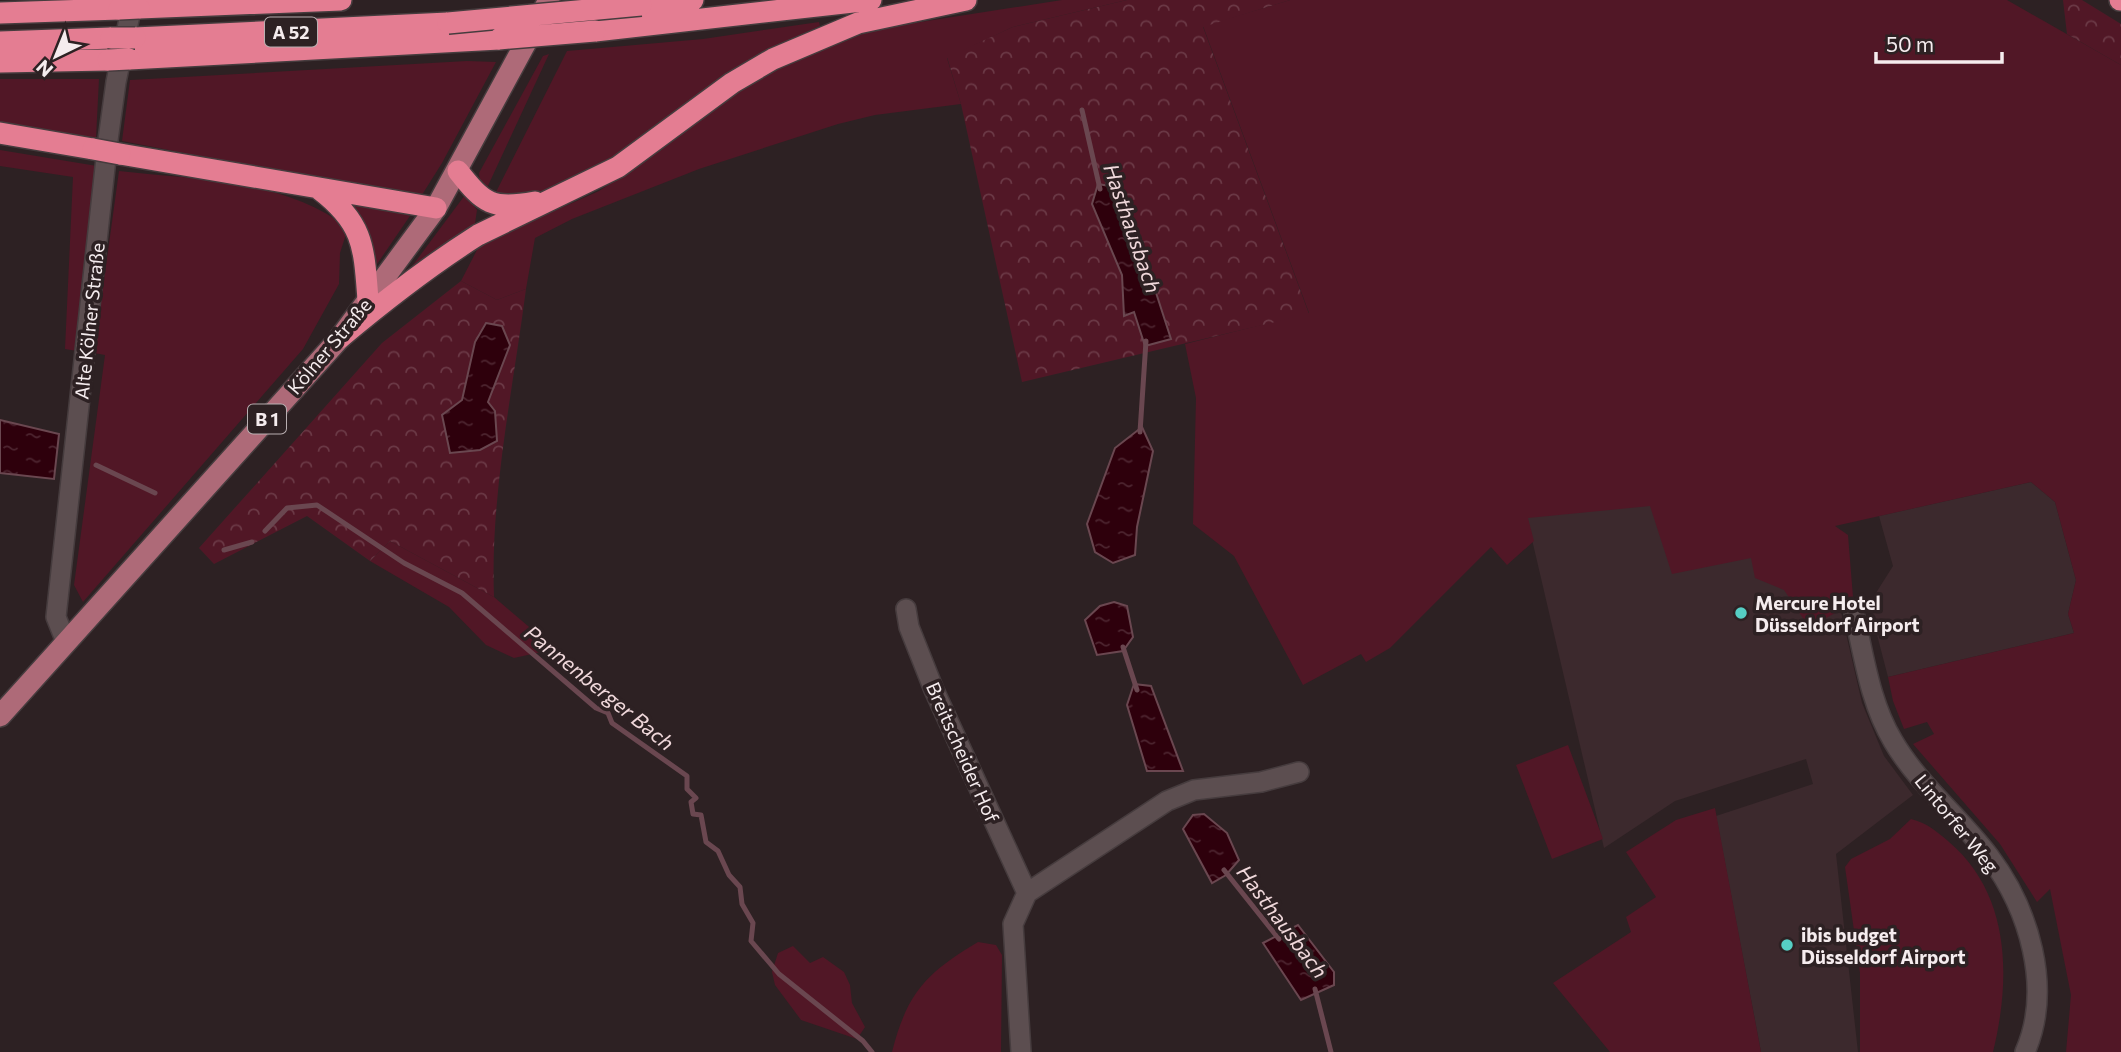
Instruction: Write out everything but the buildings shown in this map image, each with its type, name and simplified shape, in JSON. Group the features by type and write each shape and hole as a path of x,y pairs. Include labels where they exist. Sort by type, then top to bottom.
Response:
{"highway":[{"name":"A 52","path":"0,13 341,0"},
{"name":"A 52","path":"0,42 447,23 692,0"},
{"path":"0,62 118,60 499,39 871,0"},
{"path":"340,338 407,283 456,249 478,235 596,180 637,155 732,83 772,59 858,23 966,0"},
{"path":"0,133 436,208"},
{"path":"458,171 475,193 494,205 510,206 558,197"},
{"path":"318,188 342,206 357,226 365,254 368,300"}],"main road":[{"name":"Kölner Straße","path":"0,716 340,338 436,208 549,0"}],"street":[{"name":"Alte Kölner Straße","path":"66,642 56,617 57,603 108,140 130,6"},
{"name":"Breitscheider Hof","path":"906,609 909,627 934,690 1027,893"},
{"name":"Lintorfer Weg","path":"1854,613 1880,715 1893,742 1932,794 1989,856 2015,898 2029,937 2038,977 2031,1047"},
{"path":"1022,1050 1013,924 1027,893 1167,801 1194,790 1261,782 1299,772"}],"shaded area":[{"path":"1801,438 1862,703 1884,756 1913,795 1836,854 1858,1052 1761,1052 1716,816 1813,784 1806,759 1675,801 1604,848 1523,501"},
{"path":"2031,482 2055,502 2076,580 2068,614 2074,633 1888,677 1869,604 1893,566 1879,516"}],"green space":[{"path":"1062,0 1127,0 1013,27 947,58 961,104 875,115 838,124 699,169 572,219 535,238 526,289 497,300 461,281 480,244 599,191 664,148 731,96 766,74 807,54 851,37 895,26"},
{"path":"1127,0 1290,0 1203,27 1309,314 1022,382 961,104 947,57 1013,27"},
{"path":"1290,0 2007,0 2121,65 2121,1052 2066,1052 2071,995 2050,889 2037,902 2000,844 1913,744 1934,734 1927,722 1904,729 1893,701 1888,677 2074,633 2068,614 2076,580 2055,502 2031,482 1835,526 1848,535 1853,597 1841,610 1809,627 1784,590 1755,578 1751,558 1672,574 1650,506 1528,518 1534,541 1507,565 1491,547 1390,648 1366,662 1361,654 1303,685 1234,556 1193,524 1196,398 1185,344 1309,313 1203,26"},
{"path":"2063,0 2082,0 2121,24 2121,65 2067,34"},
{"path":"819,22 820,26 736,68 634,145 585,175 531,195 494,196 567,51 703,39"},
{"path":"549,54 486,190 480,183 479,173 543,56"},
{"path":"467,61 496,62 442,163 420,198 122,141 130,80"},
{"path":"0,79 99,79 96,138 0,124"},
{"path":"0,150 97,166 77,351 65,349 73,177 0,166"},
{"path":"119,171 209,180 268,190 296,199 348,228 340,253 339,284 303,349 83,602 74,585 105,355 94,353"},
{"path":"465,195 477,210 474,230 404,277"},
{"path":"341,196 414,210 373,270"},
{"path":"461,281 497,300 526,289 499,481 495,520 494,597 390,541 370,561 307,516 214,564 199,548 382,343"},
{"path":"390,541 494,597 555,649 514,658 486,645 449,607 370,561"},
{"path":"1568,745 1603,839 1552,859 1516,765"},
{"path":"1715,808 1761,1052 1610,1052 1553,983 1631,932 1626,917 1656,897 1626,852 1676,820"},
{"path":"1911,819 1935,831 1969,862 1984,886 1995,912 2003,967 1999,1024 1993,1052 1860,1052 1860,973 1845,867 1851,859 1890,839"},
{"path":"978,942 996,945 1002,955 1001,1052 892,1052 904,1014 921,987 945,964"},
{"path":"793,946 810,963 823,957 844,972 850,985 852,1003 865,1027 857,1039 801,1020 775,985 772,972 778,953"}],"water":[{"path":"1098,184 1115,187 1148,268 1171,339 1145,346 1134,312 1124,316 1122,275 1092,204"},
{"path":"486,323 502,326 510,345 488,402 495,411 497,441 480,450 450,453 442,415 462,400 475,342"},
{"path":"0,420 59,434 54,479 0,473"},
{"path":"1142,427 1153,451 1137,527 1135,555 1113,563 1095,552 1087,524 1115,448"},
{"path":"1114,602 1127,606 1133,637 1123,651 1097,655 1085,620 1100,606"},
{"path":"1134,684 1151,686 1183,771 1147,771 1127,705"},
{"path":"1204,814 1227,833 1239,860 1226,875 1212,883 1183,829 1193,815"},
{"path":"1298,925 1334,972 1334,985 1301,1000 1263,943"}],"waterway":[{"name":"Hasthausbach","path":"1082,110 1100,189"},
{"name":"Hasthausbach","path":"1140,432 1146,341"},
{"name":"Pannenberger Bach","path":"96,465 155,493"},
{"name":"Pannenberger Bach","path":"265,531 287,508 317,505 404,563 462,593 596,708 608,713 612,723 687,776 687,789 696,798 691,802 693,814 701,815 706,842 718,851 729,875 740,887 742,904 753,923 751,941 779,974 863,1041 872,1052"},
{"name":"Pannenberger Bach","path":"224,550 252,542"},
{"name":"Hasthausbach","path":"1123,647 1137,690"},
{"name":"Hasthausbach","path":"1224,870 1279,939"},
{"name":"Hasthausbach","path":"1315,989 1331,1052"}],"place":[{"name":"Mercure Hotel Düsseldorf Airport","path":"1741,613"},
{"name":"ibis budget Düsseldorf Airport","path":"1787,945"}]}
